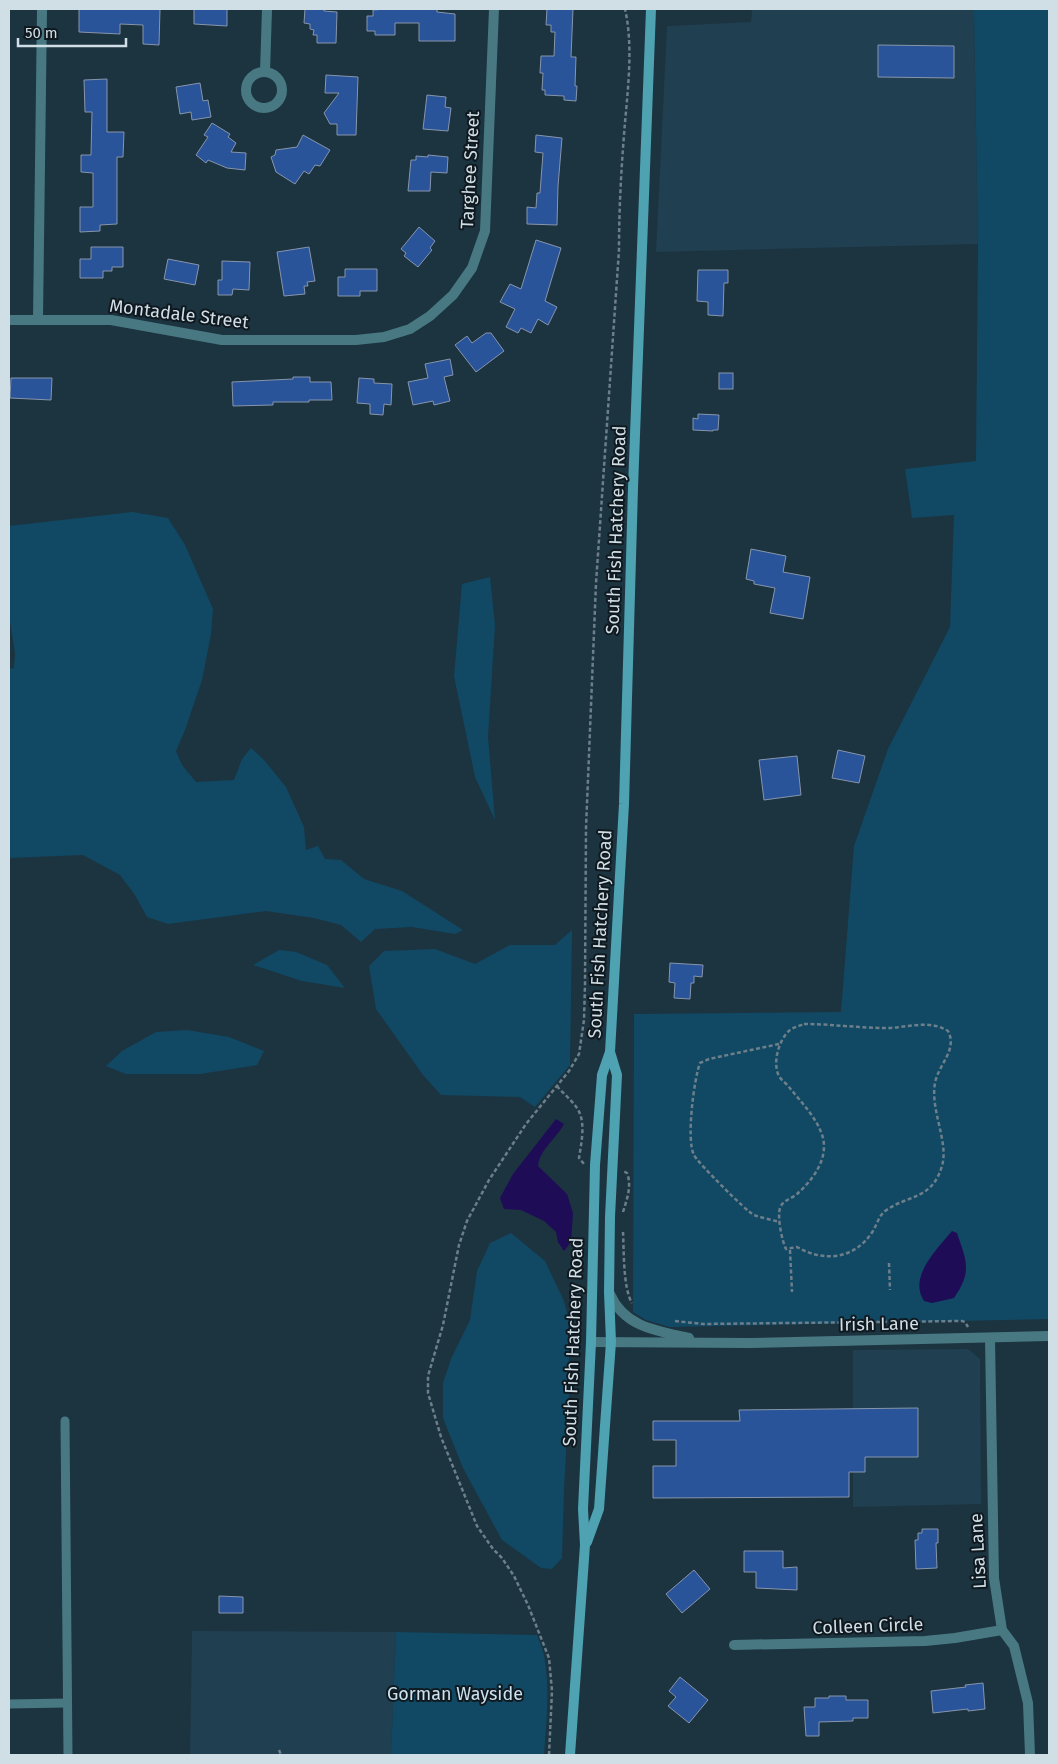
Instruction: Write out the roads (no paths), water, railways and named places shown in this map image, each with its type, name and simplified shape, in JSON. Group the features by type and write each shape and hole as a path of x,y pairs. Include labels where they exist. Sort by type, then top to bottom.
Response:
{"main road":[{"name":"South Fish Hatchery Road","path":"570,1755 585,1545 584,1509 591,1342 595,1165 602,1075 610,1052 624,804 632,508 651,9"},
{"name":"South Fish Hatchery Road","path":"585,1545 599,1509 611,1342 609,1292 610,1217 617,1074 610,1052"}],"street":[{"path":"38,320 42,9"},
{"path":"265,72 267,9"},
{"name":"Targhee Street","path":"430,316 453,295 472,268 485,231 494,9"},
{"name":"Montadale Street","path":"9,320 111,320 222,340 301,341 356,340 384,337 410,329 430,316"},
{"name":"Irish Lane","path":"609,1292 621,1313 643,1326 709,1343"},
{"name":"Irish Lane","path":"591,1342 709,1343 1049,1336"},
{"name":"Lisa Lane","path":"990,1338 994,1578 1002,1630 1014,1646 1028,1702 1030,1755"},
{"name":"Colleen Circle","path":"734,1645 925,1641 1002,1630"}],"lane":[{"path":"65,1421 68,1755"},
{"path":"9,1704 67,1703"}],"park label":[{"name":"Gorman Wayside","path":"455,1694"}]}
